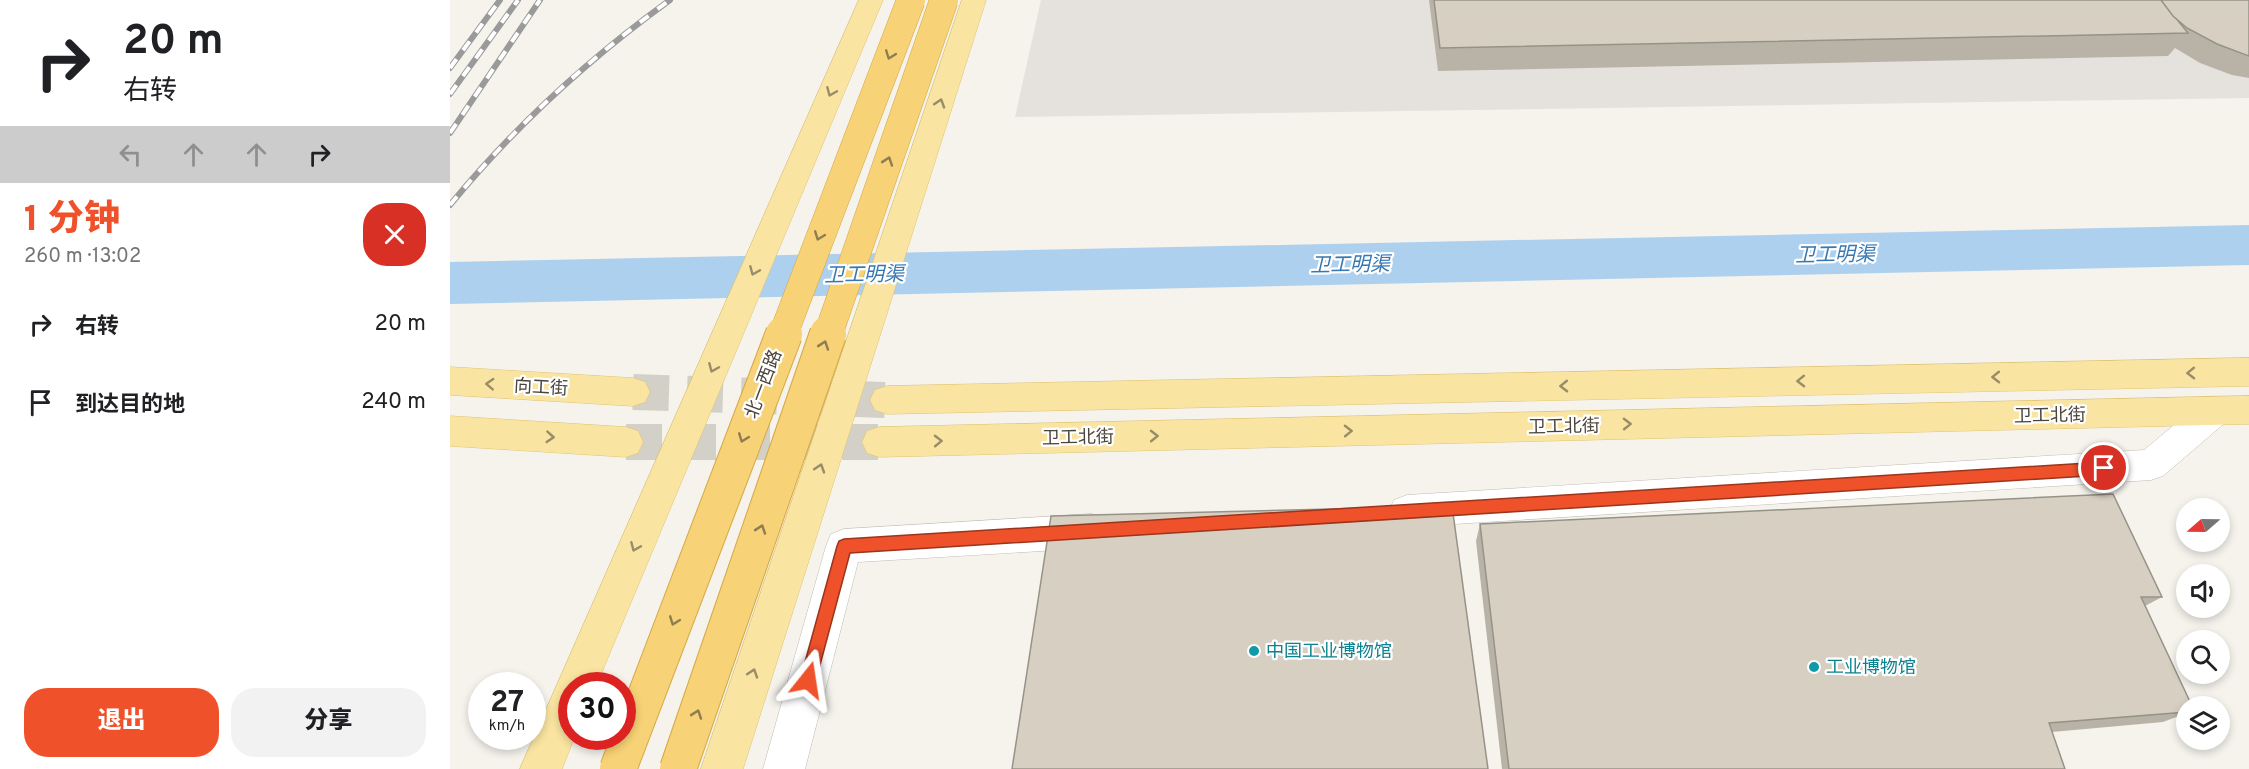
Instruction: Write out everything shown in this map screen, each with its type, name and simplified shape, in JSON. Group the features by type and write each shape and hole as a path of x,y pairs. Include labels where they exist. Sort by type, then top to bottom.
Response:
{"highway":[{"name":"北一西路","path":"618,769 911,0"},
{"path":"678,769 944,0"}],"main road":[{"path":"582,672 871,0"},
{"path":"722,769 975,0"},
{"path":"887,399 2249,372"},
{"name":"向工街","path":"450,381 633,392"},
{"name":"卫工北街","path":"879,442 2232,410"},
{"path":"450,431 626,442"},
{"path":"541,769 558,728"}],"street":[{"path":"1381,513 2151,465 2232,410"},
{"path":"784,769 844,546 1120,529"}],"shaded area":[{"path":"1041,0 2249,0 2249,98 1015,117"}],"building":[{"path":"1434,0 2161,0 2188,33 1440,48"},
{"path":"2161,0 2249,0 2249,56 2217,44 2187,28 2173,16"},
{"name":"工业博物馆","path":"2113,494 2162,597 2141,597 2176,672 2176,684 2182,684 2187,696 2176,696 2176,713 2049,723 2065,769 1509,769 1480,524"},
{"name":"中国工业博物馆","path":"1452,506 1488,769 1012,769 1051,516"}],"waterway":[{"name":"卫工明渠","path":"450,283 2249,245"}],"tunnel":[{"path":"633,392 887,400"},
{"path":"626,442 879,442"}],"railway":[{"path":"450,68 500,0"},
{"path":"450,94 518,0"},
{"path":"450,133 540,0"},
{"path":"450,205 500,148 553,95 610,46 670,0"}],"place":[{"name":"中国工业博物馆","path":"1254,651"},
{"name":"工业博物馆","path":"1814,667"}],"route":[{"path":"808,680 844,546 2104,468"}]}
